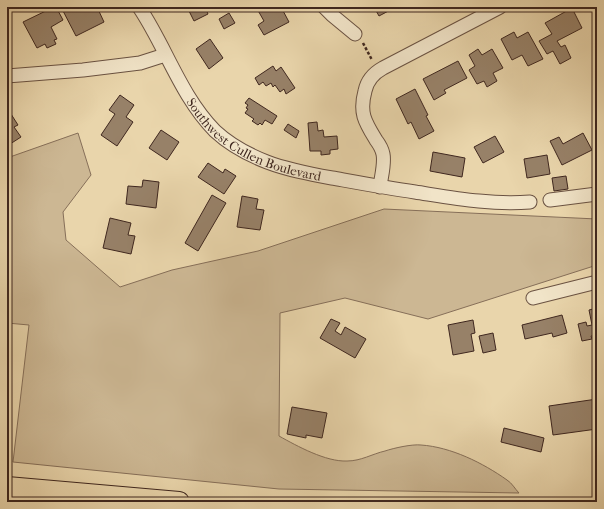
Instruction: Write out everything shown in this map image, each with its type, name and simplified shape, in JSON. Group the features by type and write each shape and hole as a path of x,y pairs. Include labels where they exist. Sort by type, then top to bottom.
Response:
{"main road":[{"path":"7,487 180,502"}],"street":[{"name":"Southwest Cullen Boulevard","path":"139,7 190,100 216,131 240,149 266,161 294,170 380,187 483,202 530,202"},
{"path":"324,7 355,34"},
{"path":"380,187 384,159 383,152 362,112 365,89 368,81 377,71 500,7"},
{"path":"7,76 83,70 140,63 165,55"},
{"path":"550,200 597,194"},
{"path":"532,298 597,282"}],"path":[{"path":"355,34 365,46 377,71"}],"shaded area":[{"path":"78,133 91,175 63,212 66,240 120,287 172,270 258,251 384,209 597,219 597,265 428,319 345,298 280,313 279,436 312,453 339,461 357,460 403,446 432,446 455,452 477,462 509,481 519,493 279,489 13,462 29,325 7,323 7,158"}],"building":[{"path":"56,7 63,20 51,27 57,39 54,40 56,44 47,48 45,44 37,48 23,22"},
{"path":"61,7 97,7 104,22 76,36"},
{"path":"191,7 205,7 208,14 194,21 188,9"},
{"path":"256,7 281,7 289,22 264,35 258,25 264,21"},
{"path":"374,7 394,7 394,8 379,16"},
{"path":"572,8 582,28 557,41 561,47 565,45 571,58 560,64 553,51 547,54 539,41 552,34 545,23"},
{"path":"229,13 235,23 224,29 219,19"},
{"path":"514,32 517,38 528,32 543,59 528,66 522,55 512,60 501,39"},
{"path":"210,39 223,58 209,69 196,49"},
{"path":"478,49 482,55 492,49 503,68 493,73 497,81 487,87 484,81 477,84 469,70 475,66 469,55"},
{"path":"458,61 467,78 444,90 446,93 434,100 423,79"},
{"path":"273,66 276,71 281,67 295,88 286,94 284,89 280,92 275,85 273,87 271,83 266,86 263,82 259,85 255,78"},
{"path":"415,89 434,131 419,139 411,122 408,124 396,99"},
{"path":"120,95 134,105 126,117 133,122 117,146 101,135 115,114 109,110"},
{"path":"249,98 277,116 272,124 265,120 262,125 260,123 258,125 252,121 254,119 245,113 248,109 246,108 248,105 245,103"},
{"path":"11,114 18,125 14,127 21,137 7,146 7,116"},
{"path":"317,122 318,131 323,130 324,137 337,136 338,149 330,150 330,154 321,155 321,151 310,151 308,123"},
{"path":"288,124 299,131 296,138 284,130"},
{"path":"161,130 179,142 167,160 149,148"},
{"path":"583,133 592,150 562,165 550,141 559,137 563,144"},
{"path":"495,136 504,152 483,163 474,147"},
{"path":"433,152 465,158 462,177 430,171"},
{"path":"547,155 550,174 527,178 524,159"},
{"path":"208,163 223,173 225,169 236,176 224,194 198,177"},
{"path":"566,176 568,189 554,191 552,178"},
{"path":"143,180 159,182 156,208 126,204 128,186 142,187"},
{"path":"212,195 226,203 198,251 185,243"},
{"path":"242,196 258,199 256,209 264,210 260,230 237,227"},
{"path":"110,218 131,223 128,235 135,236 131,254 103,248"},
{"path":"597,308 597,335 591,336 592,339 582,341 578,324 586,322 587,326 592,325 589,310"},
{"path":"562,315 567,333 553,337 552,333 525,339 522,325"},
{"path":"331,319 340,323 335,331 341,335 345,327 366,339 355,358 320,338"},
{"path":"473,320 475,333 471,334 474,351 453,355 448,325"},
{"path":"493,333 496,350 483,353 479,336"},
{"path":"597,399 597,429 553,435 549,406"},
{"path":"292,407 327,413 322,438 306,435 306,438 287,434"},
{"path":"504,428 544,438 541,452 501,442"}]}
